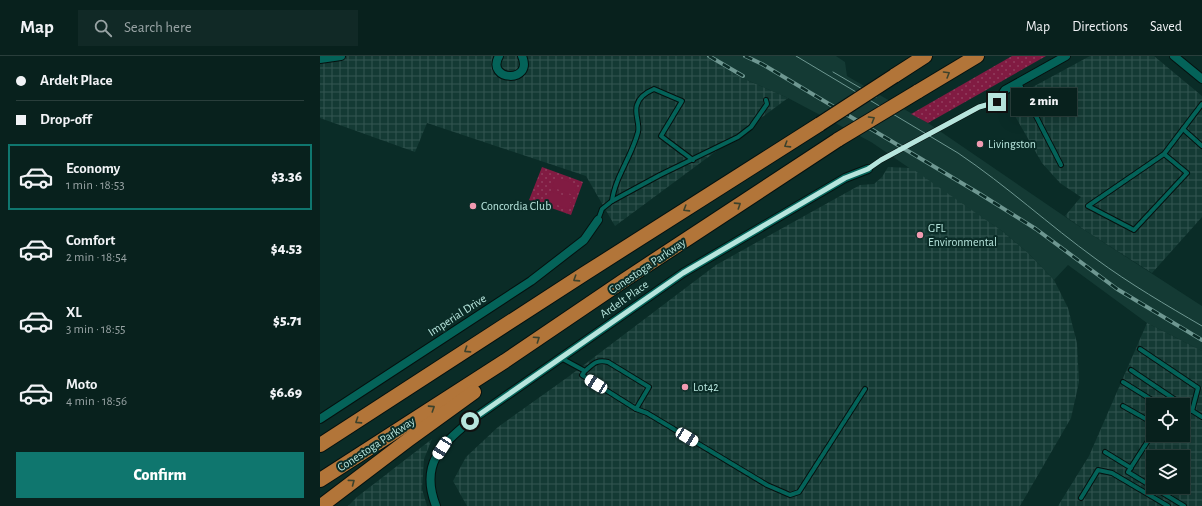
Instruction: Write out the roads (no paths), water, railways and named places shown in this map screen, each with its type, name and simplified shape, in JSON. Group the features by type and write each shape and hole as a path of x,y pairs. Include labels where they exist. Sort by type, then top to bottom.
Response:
{"highway":[{"path":"320,445 925,56"},
{"name":"Conestoga Parkway","path":"320,480 505,362 623,281 839,139 977,56"},
{"path":"321,506 494,377 505,362"}],"street":[{"path":"320,59 341,56"},
{"path":"496,57 499,72 502,75 511,77 520,73 524,65 522,56"},
{"path":"997,102 1005,90 1066,56"},
{"path":"1174,56 1202,79"},
{"name":"Ardelt Place","path":"436,506 430,486 430,476 436,458 451,436 470,421 683,273 845,178 868,169"},
{"name":"Imperial Drive","path":"320,420 531,281 584,240 598,220"}],"lane":[{"path":"1019,83 1061,165"},
{"path":"612,201 613,191 629,159 638,131 637,105 642,96 647,92 654,89 682,101 661,136 693,160"},
{"path":"598,220 602,209 612,201 660,175 738,138 751,127 767,104 766,100"},
{"path":"868,169 881,160 979,107 997,102"},
{"path":"1164,154 1187,173 1134,230 1088,206 1164,154 1202,104"},
{"path":"1198,110 1202,114"},
{"path":"1182,129 1202,146"},
{"path":"1140,349 1198,388 1192,411 1202,417"},
{"path":"560,358 585,371"},
{"path":"636,409 649,387 608,362 601,360 595,362 582,375 636,409 647,412 767,485 790,495 799,492 865,389"},
{"path":"1132,370 1173,398"},
{"path":"1123,382 1149,398"},
{"path":"1122,406 1146,419"},
{"path":"1147,442 1128,472 1184,506"},
{"path":"1105,452 1131,468"},
{"path":"1081,498 1098,470 1112,472 1168,506"}],"tram line":[{"path":"796,56 958,153 1109,268 1148,294 1202,326"},
{"path":"833,72 876,97"}],"railway":[{"path":"709,56 743,76"},
{"path":"745,56 762,64 980,194 1036,229 1117,289 1202,340"}],"place":[{"name":"Livingston","path":"980,144"},
{"name":"Concordia Club","path":"473,206"},
{"name":"GFL Environmental","path":"920,235"},
{"name":"Lot42","path":"685,387"}]}
